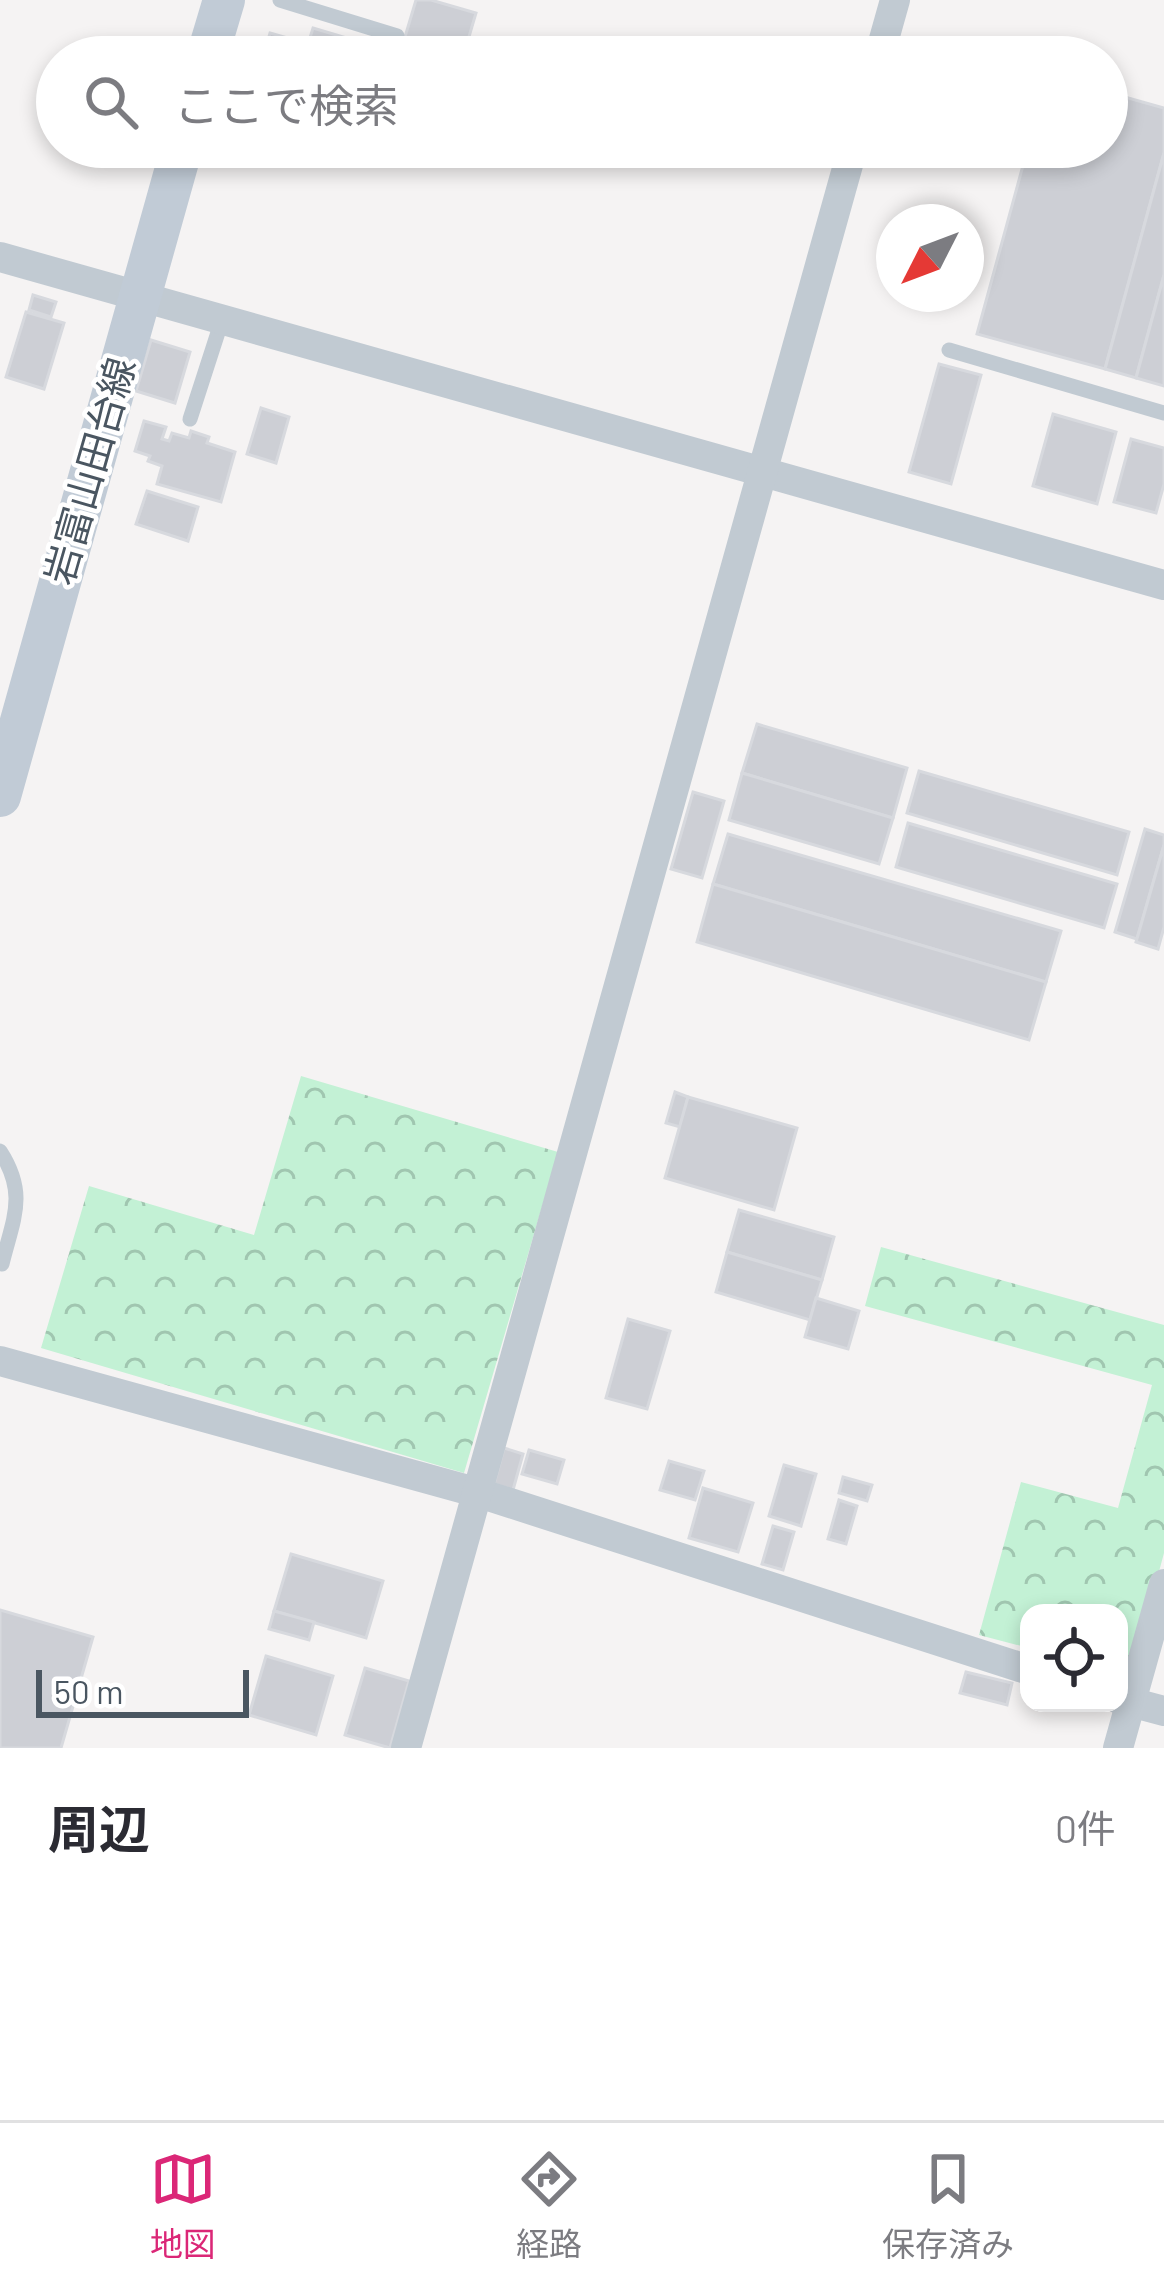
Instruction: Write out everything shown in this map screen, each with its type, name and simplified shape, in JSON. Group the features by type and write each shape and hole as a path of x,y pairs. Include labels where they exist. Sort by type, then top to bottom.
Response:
{"main road":[{"path":"213,36 224,0"},
{"name":"岩富山田台線","path":"0,796 176,168"}],"street":[{"path":"885,36 896,0"},
{"path":"406,1748 847,168"},
{"path":"0,257 1164,585"},
{"path":"0,1361 479,1493 1020,1667"},
{"path":"1128,1692 1164,1584"},
{"path":"1128,1702 1164,1712"},
{"path":"1118,1748 1123,1712"}],"lane":[{"path":"280,0 397,36"},
{"path":"190,419 222,320"},
{"path":"949,350 1164,413"},
{"path":"0,1151 14,1172 19,1195 2,1264"}],"green space":[{"path":"301,1076 558,1152 464,1473 41,1348 89,1186 254,1235"},
{"path":"881,1247 1164,1325 1164,1553 1131,1676 1128,1604 1020,1604 1020,1646 979,1635 1021,1482 1118,1508 1152,1385 865,1306"}],"building":[{"path":"416,0 476,13 469,36 405,36"},
{"path":"313,28 340,36 311,36"},
{"path":"1128,98 1164,108 1164,153 1105,369 977,334 1022,168 1128,168"},
{"path":"1164,153 1164,275 1136,378 1105,369"},
{"path":"1164,275 1164,386 1136,378"},
{"path":"33,295 56,302 51,317 29,310"},
{"path":"26,312 64,323 44,389 6,377"},
{"path":"151,340 190,352 175,403 136,391"},
{"path":"939,364 981,375 951,484 909,472"},
{"path":"261,408 289,417 276,463 247,454"},
{"path":"1053,414 1116,432 1097,504 1033,486"},
{"path":"144,421 166,427 162,439 169,441 172,433 189,438 191,431 209,437 207,443 235,452 221,502 157,484 162,466 135,451"},
{"path":"1131,439 1164,448 1164,484 1156,513 1114,502"},
{"path":"147,491 198,507 188,541 136,524"},
{"path":"757,724 907,768 893,818 742,773"},
{"path":"919,771 1129,832 1117,875 907,813"},
{"path":"742,773 893,818 879,864 729,820"},
{"path":"693,792 724,801 702,878 671,869"},
{"path":"908,823 1117,884 1104,928 896,867"},
{"path":"1145,829 1164,835 1164,845 1137,939 1115,932"},
{"path":"728,834 1061,931 1046,982 713,884"},
{"path":"1164,845 1164,927 1158,949 1136,942"},
{"path":"713,884 1046,982 1029,1040 697,942"},
{"path":"675,1092 688,1097 680,1127 666,1123"},
{"path":"688,1097 797,1128 774,1210 665,1178"},
{"path":"739,1210 834,1237 822,1280 727,1252"},
{"path":"727,1252 822,1280 810,1320 716,1292"},
{"path":"816,1298 859,1311 848,1349 805,1337"},
{"path":"628,1319 670,1331 647,1409 606,1398"},
{"path":"504,1448 523,1454 513,1490 494,1484"},
{"path":"529,1450 564,1460 557,1484 522,1474"},
{"path":"669,1461 704,1471 695,1500 660,1490"},
{"path":"784,1465 816,1474 801,1526 769,1516"},
{"path":"843,1477 872,1485 867,1501 839,1493"},
{"path":"703,1488 753,1503 738,1552 689,1538"},
{"path":"839,1500 857,1506 846,1544 828,1539"},
{"path":"773,1526 794,1532 783,1570 762,1564"},
{"path":"291,1554 383,1581 366,1638 274,1611"},
{"path":"0,1610 93,1637 61,1748 0,1748"},
{"path":"274,1611 314,1622 309,1640 269,1629"},
{"path":"266,1656 333,1676 316,1735 249,1715"},
{"path":"365,1668 409,1681 390,1748 345,1735"},
{"path":"966,1672 1012,1683 1007,1705 960,1693"}]}
